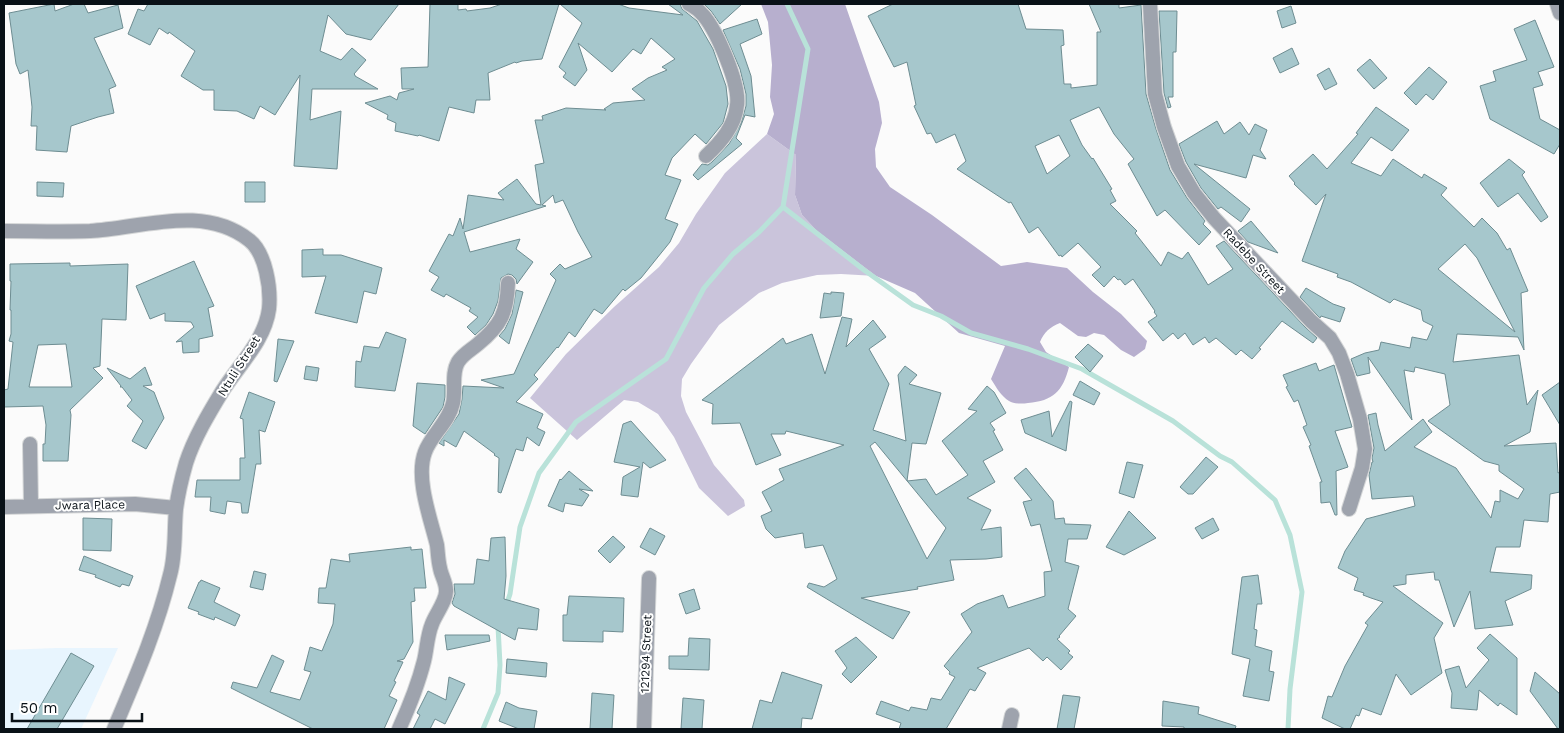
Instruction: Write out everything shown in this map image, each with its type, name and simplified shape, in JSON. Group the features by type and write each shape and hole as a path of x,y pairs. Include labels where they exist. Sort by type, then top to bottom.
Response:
{"street":[{"path":"689,4 704,16 716,37 730,68 737,91 738,103 727,133 706,156"},
{"name":"Radebe Street","path":"1150,4 1155,94 1164,128 1178,166 1194,193 1214,218 1311,322 1330,338 1339,353 1360,419 1365,449 1362,468 1349,509"},
{"path":"1557,4 1560,13"},
{"name":"Ntuli Street","path":"4,231 90,231 172,221 216,223 241,234 251,242 257,250 266,270 268,310 262,330 250,353 223,390 199,433 186,464 176,508 171,573 157,622 114,729"},
{"path":"400,729 417,687 432,624 446,596 422,484 425,452 451,411 454,402 454,380 458,362 500,323 505,309 508,283"},
{"path":"30,444 31,506"},
{"name":"Jwara Place","path":"4,507 135,504 176,508"},
{"name":"121294 Street","path":"644,729 649,578"}],"shaded area":[{"path":"761,4 845,4 879,102 882,123 875,149 876,167 890,187 932,215 1001,266 1027,262 1067,268 1121,314 1147,341 1145,349 1134,357 1121,350 1104,335 1094,333 1086,337 1078,336 1060,323 1048,330 1040,342 1046,352 1069,367 1064,382 1056,393 1044,400 1023,404 1011,402 1001,394 991,379 1005,346 959,333 915,293 876,276 817,231 802,215 795,195 796,155 767,134 774,114 770,97 772,65 768,22"},
{"path":"767,134 796,155 795,195 802,215 817,231 876,276 817,275 782,283 759,293 719,325 691,364 682,379 681,396 686,412 714,465 744,500 745,506 728,516 699,488 674,437 658,414 638,402 624,400 577,440 530,398 566,354 614,307 659,267 679,243 696,214 725,173"},
{"path":"118,648 81,729 4,729 4,650"}],"building":[{"path":"54,4 55,11 74,4 84,4 88,13 118,5 123,28 94,38 116,86 109,89 114,113 71,126 67,152 36,150 37,126 31,126 32,107 28,70 20,74 16,64 9,13"},
{"path":"148,4 399,4 371,40 346,34 328,15 320,51 341,60 352,48 366,60 354,74 355,76 378,89 312,89 310,120 341,111 337,169 294,166 300,75 275,115 260,106 254,119 237,111 214,110 214,90 203,90 181,76 195,51 169,32 168,34 159,28 150,45 128,34 138,9 144,11"},
{"path":"430,4 458,4 458,10 466,9 467,11 490,8 502,4 559,4 542,59 515,62 488,73 490,100 476,100 474,113 449,107 439,141 395,131 396,123 387,119 388,115 365,103 390,96 397,100 399,93 414,89 402,89 401,68 428,67"},
{"path":"560,4 618,4 629,8 683,15 668,4 680,4 682,9 697,21 713,49 726,86 728,104 723,123 706,144 695,134 672,158 665,175 681,180 665,219 678,224 670,242 641,278 625,291 623,289 602,314 594,309 575,337 569,332 558,348 534,375 538,379 516,402 543,414 537,428 545,432 539,446 527,437 523,451 516,449 501,493 498,492 499,458 495,454 464,431 456,447 444,440 444,446 439,443 459,414 463,386 504,388 481,380 514,374 556,280 550,274 560,264 565,269 592,257 563,200 555,203 553,195 542,205 546,206 464,232 470,252 520,239 516,249 533,262 517,284 516,279 512,275 508,274 501,278 498,301 493,314 486,325 475,335 467,327 478,317 469,311 471,308 446,294 444,297 431,290 439,277 429,271 449,234 453,236 460,218 463,229 468,195 504,200 498,193 517,179 536,204 541,205 535,165 544,163 535,120 543,120 542,116 566,108 606,110 604,109 613,103 645,100 632,89 648,78 667,70 662,67 675,59 651,38 641,54 633,49 612,72 578,43 587,70 575,86 563,77 566,73 559,67 582,23"},
{"path":"704,4 742,4 720,24"},
{"path":"893,4 1018,4 1026,29 1063,30 1064,45 1061,46 1064,84 1071,84 1071,88 1097,85 1097,32 1101,32 1089,4 1119,4 1119,8 1141,5 1146,94 1156,129 1170,170 1187,198 1205,221 1203,224 1211,232 1199,245 1165,210 1157,216 1128,164 1134,159 1114,134 1099,107 1070,120 1082,145 1093,158 1112,189 1110,190 1116,201 1110,204 1137,231 1135,233 1161,266 1168,252 1182,259 1188,252 1208,285 1233,269 1216,246 1224,241 1317,338 1313,343 1282,321 1252,359 1241,350 1236,355 1216,338 1209,343 1205,337 1193,345 1185,333 1178,339 1173,333 1163,341 1148,322 1157,316 1155,311 1133,279 1125,285 1114,276 1104,287 1092,275 1101,267 1078,243 1062,257 1061,255 1059,256 1038,227 1029,233 1011,202 1009,203 957,169 966,161 955,134 936,143 931,133 927,134 914,106 916,105 907,62 894,67 868,16","holes":["1059,135 1070,156 1047,174 1035,146"]},
{"path":"1291,6 1296,23 1282,28 1277,11"},
{"path":"1159,11 1177,11 1176,52 1173,52 1173,97 1168,97 1171,107 1168,108 1164,93"},
{"path":"757,19 762,34 740,44 751,76 755,117 745,115 736,138 742,144 698,180 693,175 702,164 708,165 712,162 729,144 741,123 746,106 746,94 740,69 723,30"},
{"path":"1535,20 1554,67 1538,72 1543,85 1533,88 1540,119 1560,130 1560,144 1554,154 1490,119 1480,86 1496,81 1493,71 1527,60 1514,29"},
{"path":"1292,48 1299,64 1280,73 1273,58"},
{"path":"1370,59 1387,78 1374,89 1357,70"},
{"path":"1429,67 1447,82 1433,100 1426,94 1416,105 1404,93"},
{"path":"1329,68 1337,84 1325,90 1317,75"},
{"path":"1376,107 1409,130 1392,151 1371,137 1351,163 1381,176 1393,159 1422,178 1424,174 1447,188 1441,195 1474,227 1482,218 1497,233 1507,250 1510,248 1528,291 1521,293 1524,350 1518,337 1457,334 1453,362 1519,355 1527,405 1538,390 1530,432 1504,446 1556,443 1558,473 1560,472 1560,492 1550,494 1548,522 1524,520 1520,547 1496,547 1490,572 1532,575 1531,589 1505,601 1513,625 1475,629 1470,591 1454,627 1439,580 1435,580 1434,572 1406,575 1406,584 1393,586 1443,623 1434,638 1442,673 1411,695 1396,674 1381,715 1362,708 1359,716 1356,715 1350,729 1345,729 1322,718 1328,696 1332,697 1345,666 1368,625 1365,623 1383,602 1354,590 1358,578 1338,568 1345,551 1366,519 1415,506 1413,496 1372,499 1369,475 1373,462 1374,448 1368,415 1376,413 1385,451 1423,419 1432,432 1414,447 1456,468 1491,518 1495,501 1500,502 1500,490 1518,499 1524,489 1499,471 1499,465 1484,461 1428,421 1450,405 1445,374 1415,367 1414,372 1404,370 1412,420 1368,357 1370,373 1357,376 1351,359 1379,350 1381,342 1410,348 1412,337 1427,340 1433,326 1423,321 1421,310 1394,299 1390,303 1351,282 1337,277 1338,274 1302,261 1326,194 1316,205 1294,184 1289,176 1313,154 1327,169 1358,134 1356,133","holes":["1465,244 1477,258 1515,332 1438,269"]},
{"path":"1217,121 1224,134 1240,122 1249,135 1255,124 1267,130 1260,150 1266,159 1253,155 1246,178 1194,164 1250,209 1241,222 1221,207 1218,209 1201,188 1186,162 1179,144"},
{"path":"1509,159 1525,172 1522,175 1548,217 1541,222 1518,193 1498,207 1480,183"},
{"path":"37,182 64,183 63,197 37,196"},
{"path":"245,182 265,182 265,202 245,202"},
{"path":"1251,221 1278,253 1248,242 1238,231"},
{"path":"323,249 323,255 341,255 382,268 376,294 364,291 357,323 315,313 326,276 302,277 302,250"},
{"path":"194,261 214,306 208,308 213,336 199,339 199,352 183,353 182,341 176,342 194,327 191,322 165,321 165,313 150,319 136,286"},
{"path":"70,263 70,266 128,264 126,320 102,319 100,366 93,368 103,378 70,410 68,461 43,461 46,425 43,406 4,407 4,390 8,389 13,342 9,341 11,334 10,264","holes":["66,344 72,387 29,387 38,345"]},
{"path":"1306,288 1333,304 1345,308 1340,322 1321,316 1320,318 1317,315 1300,297"},
{"path":"516,290 523,292 509,344 499,336 505,329 512,314"},
{"path":"831,292 844,293 841,316 820,318 824,293 831,294"},
{"path":"842,317 852,319 846,347 873,320 886,337 869,349 889,384 873,430 906,441 898,375 905,366 917,375 909,384 941,393 926,444 912,443 907,481 926,479 936,495 968,475 942,441 977,411 968,409 987,386 994,392 1006,413 990,423 1003,450 983,461 995,482 967,498 991,510 981,530 1001,527 1002,557 950,560 954,580 917,587 918,589 861,598 910,612 893,639 807,587 809,583 824,587 837,579 823,545 805,548 803,533 775,538 766,529 761,516 772,511 762,492 784,480 779,469 844,445 786,431 785,434 771,434 781,455 756,465 740,423 712,424 713,404 702,400 783,338 786,344 812,334 825,374","holes":["875,442 946,528 927,559 870,446"]},
{"path":"386,332 406,339 395,391 355,387 356,361 361,362 364,346 379,348"},
{"path":"278,339 294,341 277,382 274,381"},
{"path":"1088,344 1103,356 1090,372 1075,357"},
{"path":"1316,363 1319,371 1334,365 1352,427 1335,431 1348,467 1336,471 1337,515 1335,515 1330,502 1321,503 1320,482 1322,482 1309,446 1311,445 1303,427 1307,425 1298,400 1294,402 1286,387 1288,386 1283,375"},
{"path":"306,366 319,368 317,381 304,379"},
{"path":"145,367 152,385 143,386 154,392 164,418 146,449 132,441 143,421 127,406 132,400 107,368 130,379"},
{"path":"1080,381 1100,393 1094,405 1073,395"},
{"path":"1560,382 1560,425 1542,395"},
{"path":"417,383 445,385 443,407 425,434 413,426"},
{"path":"249,392 275,402 265,432 259,430 261,464 256,464 248,513 242,513 241,503 227,501 225,514 210,511 211,497 195,497 197,480 240,480 240,458 245,458 243,419 240,418"},
{"path":"1070,401 1072,402 1066,451 1025,433 1021,420 1049,411 1052,437"},
{"path":"631,421 666,460 650,468 643,462 638,497 621,495 623,477 640,467 614,462 623,424"},
{"path":"1206,457 1218,467 1193,494 1188,494 1180,487"},
{"path":"1127,462 1143,465 1134,498 1119,493"},
{"path":"1026,468 1053,501 1055,519 1064,518 1065,524 1091,525 1087,539 1068,539 1065,562 1079,566 1068,609 1076,616 1057,639 1070,651 1068,653 1073,657 1061,670 1047,657 1043,661 1029,648 977,668 986,673 975,691 970,689 946,729 899,729 901,723 876,714 881,701 909,711 911,707 927,710 931,698 941,700 955,677 949,674 950,672 944,666 972,632 961,614 977,604 1003,595 1008,608 1045,596 1044,572 1052,571 1040,524 1031,526 1023,502 1032,500 1014,478"},
{"path":"569,471 593,491 579,489 589,495 582,506 565,503 563,512 548,506 560,479"},
{"path":"1129,511 1156,538 1124,555 1106,547"},
{"path":"83,518 112,519 111,551 83,550"},
{"path":"1213,518 1219,530 1202,539 1195,528"},
{"path":"650,528 665,536 655,555 640,547"},
{"path":"613,536 625,547 610,563 598,551"},
{"path":"505,537 506,576 504,599 539,609 537,630 518,628 515,640 454,606 452,603 455,594 454,584 474,584 477,559 489,561 491,538"},
{"path":"411,547 411,550 422,549 426,588 414,588 415,601 411,602 413,642 404,659 397,661 403,662 389,696 397,700 384,729 313,729 231,688 233,682 257,688 272,655 284,661 270,692 300,700 311,672 304,670 310,647 322,651 333,624 335,604 318,603 319,588 326,588 331,559 350,562 349,554"},
{"path":"84,556 133,576 129,586 122,584 120,587 95,577 96,575 79,570"},
{"path":"254,571 266,574 263,590 250,587"},
{"path":"1258,575 1262,604 1257,604 1254,629 1257,630 1255,646 1272,651 1269,671 1274,672 1269,701 1243,696 1250,659 1232,654 1242,577"},
{"path":"201,580 220,588 214,602 240,615 235,626 215,617 214,620 198,614 199,612 188,608"},
{"path":"694,589 700,609 686,614 679,594"},
{"path":"569,596 624,598 623,632 603,631 603,642 563,641 563,615 567,615"},
{"path":"1490,634 1517,658 1517,715 1500,703 1498,706 1479,690 1477,710 1451,708 1452,693 1445,670 1459,666 1466,688 1489,660 1477,648"},
{"path":"445,635 489,635 490,641 447,650"},
{"path":"856,637 877,657 851,683 842,674 847,668 835,651"},
{"path":"689,638 710,639 709,670 669,669 669,656 688,656"},
{"path":"71,653 94,666 57,729 27,729"},
{"path":"507,659 547,663 546,677 506,673"},
{"path":"782,672 822,685 812,719 802,718 801,729 752,729 760,700 772,703"},
{"path":"1535,672 1560,694 1560,729 1558,729 1530,691"},
{"path":"449,677 465,684 445,724 435,719 430,729 413,729 420,715 417,713 428,691 446,700"},
{"path":"592,693 614,695 612,729 590,729"},
{"path":"1063,695 1080,697 1074,729 1057,729"},
{"path":"683,698 704,700 702,729 681,729"},
{"path":"1163,701 1199,707 1198,714 1236,726 1235,729 1184,729 1184,727 1162,726"},
{"path":"506,702 519,708 537,711 534,729 519,729 499,721"}],"waterway":[{"path":"787,4 808,49 783,207 864,270 913,305 941,316 971,333 1028,349 1082,369 1173,421 1220,456 1232,462 1275,500 1290,535 1302,592 1290,689 1288,729"},
{"path":"506,606 510,594 520,527 539,473 576,422 666,359 704,288 733,254 759,232 783,207"},
{"path":"483,729 498,693 500,665 498,626"}]}
